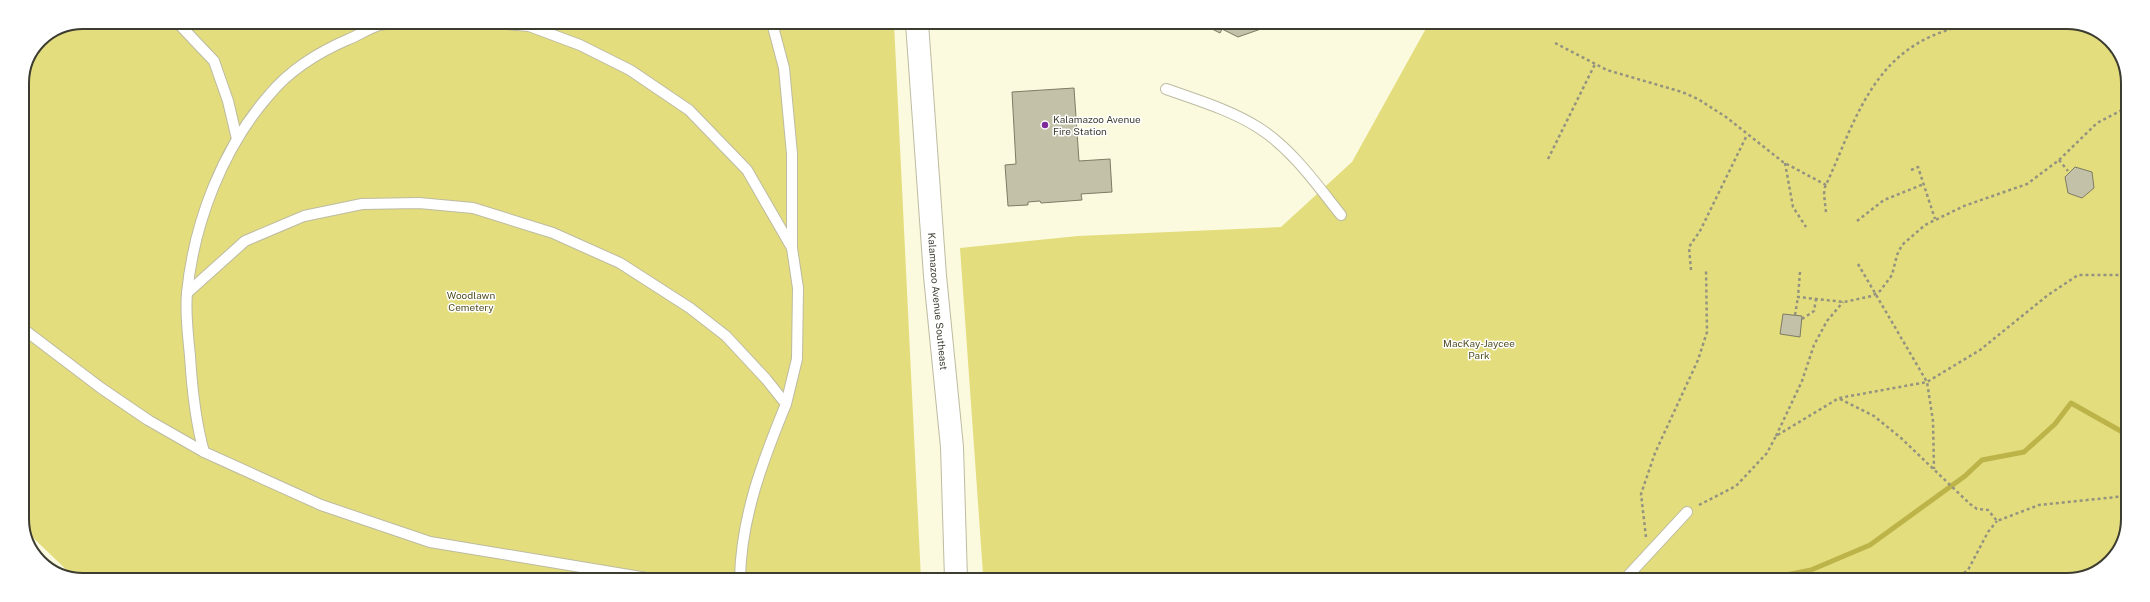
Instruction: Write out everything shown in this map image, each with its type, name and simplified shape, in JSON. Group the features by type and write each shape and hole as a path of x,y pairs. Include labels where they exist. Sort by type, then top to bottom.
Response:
{"main road":[{"name":"Kalamazoo Avenue Southeast","path":"917,29 935,276 952,447 956,573"}],"lane":[{"path":"184,29 214,60 228,100 237,139"},
{"path":"204,452 198,430 193,396 188,331 187,293 197,238 215,183 237,139 270,93 290,75 329,48 372,29"},
{"path":"540,29 580,45 630,70 689,110 747,170 792,248"},
{"path":"740,573 740,559 746,519 761,465 786,404 797,359 798,288 792,248 792,154 784,68 774,29"},
{"path":"1166,89 1210,104 1260,128 1292,155 1342,214"},
{"path":"187,293 245,241 304,216 362,204 419,203 473,208 553,234 620,263 690,308 726,336 766,379 786,404"},
{"path":"29,333 101,388 148,420 204,452 321,505 430,542 617,573"},
{"path":"1630,573 1648,551 1687,512"}],"path":[{"path":"1826,212 1824,194 1826,185 1867,93 1887,68 1916,44 1953,29"},
{"path":"1555,43 1614,73 1682,92 1709,106 1785,163 1826,185"},
{"path":"1548,159 1595,64"},
{"path":"1798,297 1844,302 1862,299 1876,294 1892,275 1897,255 1902,245 1917,231 1935,219 1964,206 2027,184 2059,160 2097,123 2121,110"},
{"path":"1691,270 1689,247 1700,231 1747,135"},
{"path":"2059,160 2068,171"},
{"path":"1785,163 1793,207 1806,227"},
{"path":"1910,170 1918,167 1935,219"},
{"path":"1857,221 1884,200 1924,184"},
{"path":"1858,264 1927,382 1933,421 1934,470"},
{"path":"1648,551 1641,494 1655,453 1698,360 1707,332 1706,269"},
{"path":"1795,315 1800,272"},
{"path":"1776,436 1839,398 1927,382 1980,350 2048,295 2078,276 2121,274"},
{"path":"1802,319 1814,310 1816,299"},
{"path":"1687,512 1736,486 1767,453 1802,381 1814,345 1827,321 1844,302"},
{"path":"1839,398 1874,416 1901,438 1970,504 1977,509 1988,510 1997,521"},
{"path":"1964,573 1968,570 1988,532 1997,521 2039,505 2121,497"}],"green space":[{"name":"Woodlawn Cemetery","path":"83,29 894,29 921,573 76,573 67,570 32,537 29,522 29,83 33,63 38,53 53,38 73,30"},
{"name":"MacKay-Jaycee Park","path":"1426,29 2074,29 2097,38 2110,50 2118,66 2121,80 2121,526 2112,549 2100,562 2074,573 983,573 960,248 1078,236 1281,227 1352,162"}],"building":[{"path":"1212,29 1222,29 1220,33"},
{"path":"1222,29 1261,29 1238,37"},
{"name":"Kalamazoo Avenue Fire Station","path":"1074,88 1079,161 1110,159 1112,192 1081,194 1082,200 1041,203 1040,201 1028,202 1028,205 1008,206 1005,165 1016,164 1012,92"},
{"path":"2075,167 2092,172 2094,188 2082,198 2068,193 2065,177"},
{"path":"1783,314 1802,316 1800,337 1780,334"}],"waterway":[{"path":"1796,573 1811,570 1870,545 1965,476 1982,460 2024,452 2055,424 2071,403 2121,431"}],"place":[{"name":"Kalamazoo Avenue Fire Station","path":"1045,125"}]}
